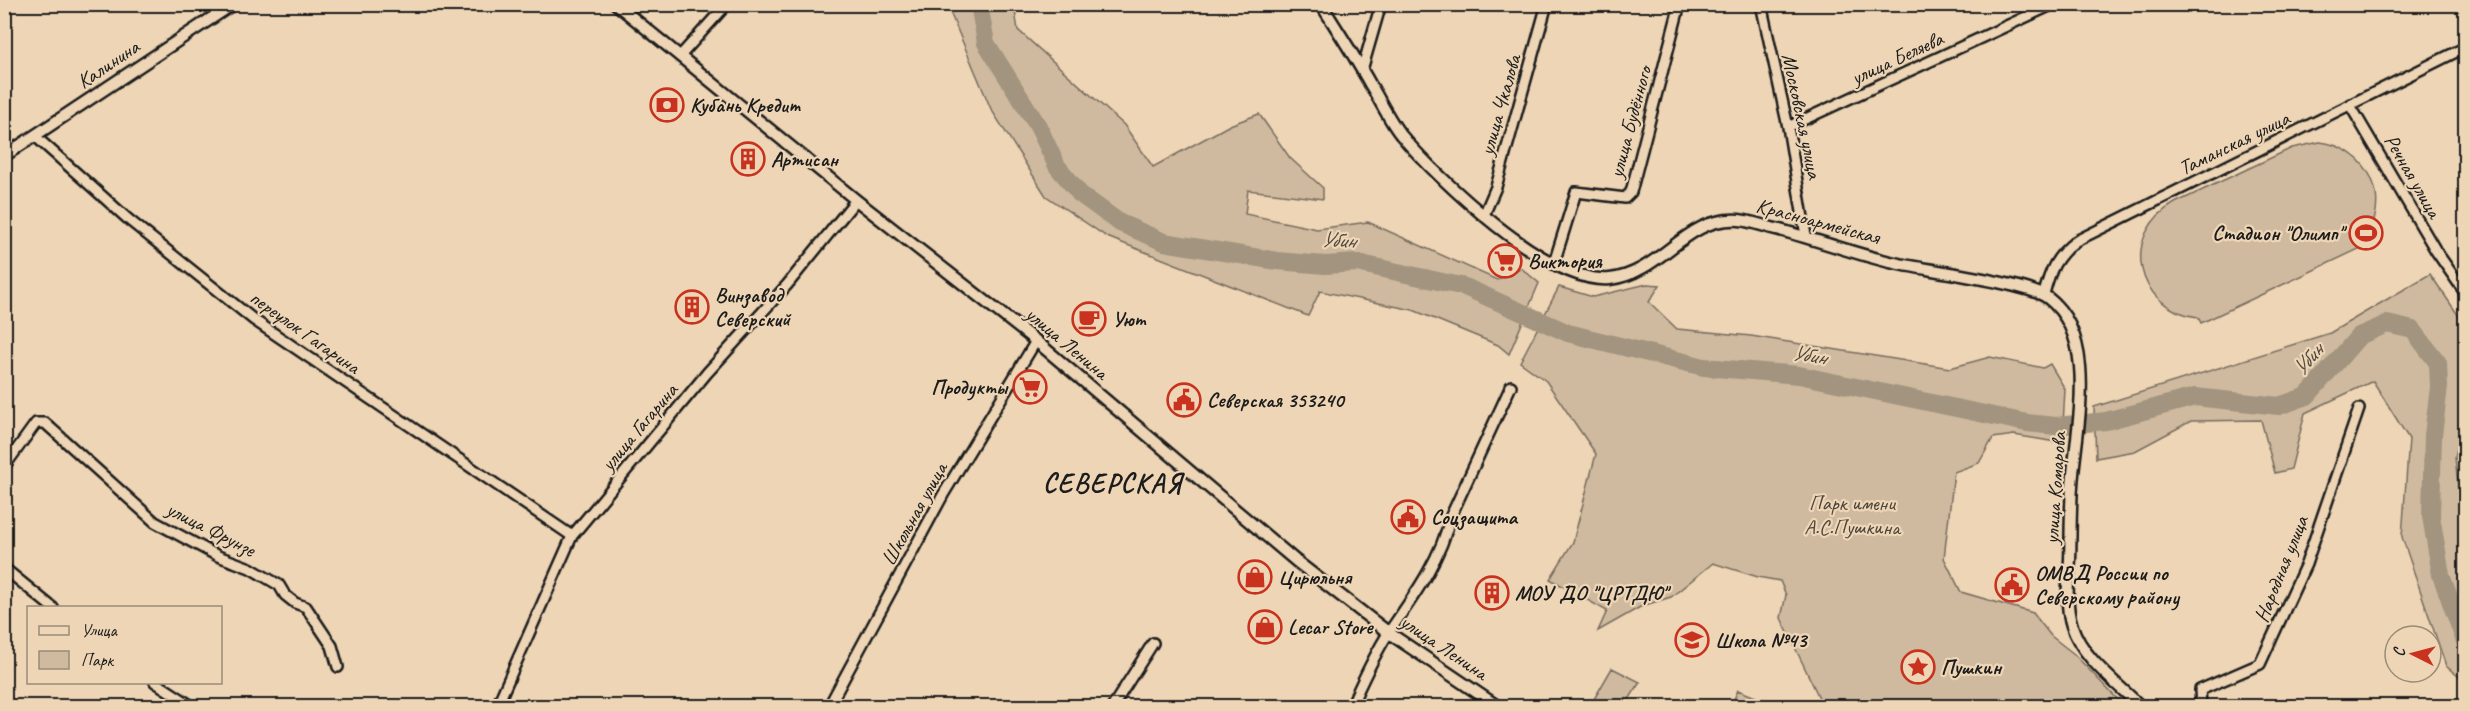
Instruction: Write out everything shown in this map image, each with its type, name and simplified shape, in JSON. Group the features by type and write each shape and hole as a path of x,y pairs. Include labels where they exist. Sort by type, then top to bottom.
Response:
{"street":[{"name":"Калинина","path":"4,156 233,4"},
{"name":"улица Ленина","path":"616,4 856,200 1036,341 1296,561 1389,633 1497,706"},
{"path":"681,55 727,4"},
{"name":"Красноармейская","path":"1321,4 1400,133 1452,189 1537,255 1572,272 1605,279 1632,274 1645,269 1699,228 1715,222 1740,220 1806,236 1893,263 2044,294"},
{"path":"1362,70 1381,4"},
{"name":"улица Чкалова","path":"1484,215 1496,187 1547,4"},
{"name":"улица Будённого","path":"1554,263 1576,192 1625,198 1631,192 1680,4"},
{"name":"Московская улица","path":"1761,4 1788,127 1806,236"},
{"name":"улица Беляева","path":"1788,127 2054,4"},
{"name":"Таманская улица","path":"2044,294 2052,266 2061,252 2076,241 2466,47"},
{"name":"Речная улица","path":"2350,105 2436,251 2466,294"},
{"name":"переулок Гагарина","path":"35,136 129,220 254,320 572,536"},
{"name":"улица Гагарина","path":"497,706 572,536 707,373 787,285 856,200"},
{"name":"улица Комарова","path":"2044,294 2067,317 2077,346 2081,409 2073,473 2068,581 2069,609 2073,628 2089,655 2140,706"},
{"name":"Школьная улица","path":"829,706 944,495 1036,341"},
{"path":"1351,706 1389,633 1408,607 1447,534 1450,518 1511,386"},
{"name":"Народная улица","path":"2201,706 2200,690 2260,664 2306,564 2359,409"},
{"name":"улица Фрунзе","path":"4,467 29,430 36,423 45,423 155,522 218,556 250,568 279,585 285,595 295,603 306,607 332,646 338,667"},
{"path":"4,568 51,606"},
{"path":"1113,706 1154,643"},
{"path":"158,684 192,706"}],"green space":[{"path":"947,5 1014,5 1018,30 1124,125 1153,167 1230,125 1259,114 1290,158 1323,188 1323,199 1248,190 1245,214 1317,229 1368,222 1497,280 1521,268 1539,283 1509,354 1498,345 1413,310 1320,291 1308,316 1107,237 1046,196 991,109"},
{"path":"2320,142 2335,145 2348,152 2359,160 2367,171 2376,197 2376,211 2372,226 2378,240 2201,323 2198,317 2177,311 2160,300 2148,286 2142,269 2141,251 2146,233 2157,216 2175,203 2292,148"},
{"path":"2430,274 2465,325 2465,412 2455,457 2462,523 2466,530 2465,682 2446,666 2443,657 2443,624 2432,624 2402,537 2409,439 2373,381 2305,413 2291,469 2275,473 2261,420 2191,421 2135,451 2096,458 2094,407 2330,333"},
{"name":"Парк имени А.С.Пушкина","path":"1647,284 1660,285 1649,302 1677,329 1751,336 1950,368 1990,357 2043,368 2050,364 2065,389 2062,443 2014,435 1993,438 1979,463 1954,472 1944,558 1961,592 2033,613 2051,636 2074,654 2124,706 1823,706 1781,618 1786,595 1780,581 1758,577 1713,563 1671,597 1642,606 1598,631 1607,611 1550,579 1573,542 1596,454 1546,381 1520,362 1559,287 1593,297"},
{"path":"1612,668 1640,682 1625,706 1590,706"},
{"path":"1738,690 1778,706 1731,706"}],"waterway":[{"name":"Убин","path":"979,4 986,43 1038,126 1057,166 1080,194 1120,223 1164,242 1277,261 1325,265 1357,263 1465,287 1568,333 1704,367 1799,375 2027,423 2056,426 2106,421 2195,397 2279,406 2307,396 2359,336 2387,324 2413,330 2438,363 2439,387 2433,435 2431,516 2441,575 2466,644"}],"place":[{"name":"Кубань Кредит","path":"667,105"},
{"name":"Артисан","path":"748,159"},
{"name":"Стадион \"Олимп\"","path":"2366,233"},
{"name":"Виктория","path":"1505,261"},
{"name":"Винзавод Северский","path":"692,307"},
{"name":"Уют","path":"1089,319"},
{"name":"Продукты","path":"1030,387"},
{"name":"Северская 353240","path":"1184,400"},
{"name":"Соцзащита","path":"1408,517"},
{"name":"Цирюльня","path":"1255,577"},
{"name":"ОМВД России по Северскому району","path":"2012,585"},
{"name":"МОУ ДО \"ЦРТДЮ\"","path":"1492,593"},
{"name":"Lecar Store","path":"1265,627"},
{"name":"Школа №43","path":"1692,640"},
{"name":"Пушкин","path":"1918,667"}],"district":[{"name":"СЕВЕРСКАЯ","path":"1113,483"}]}
